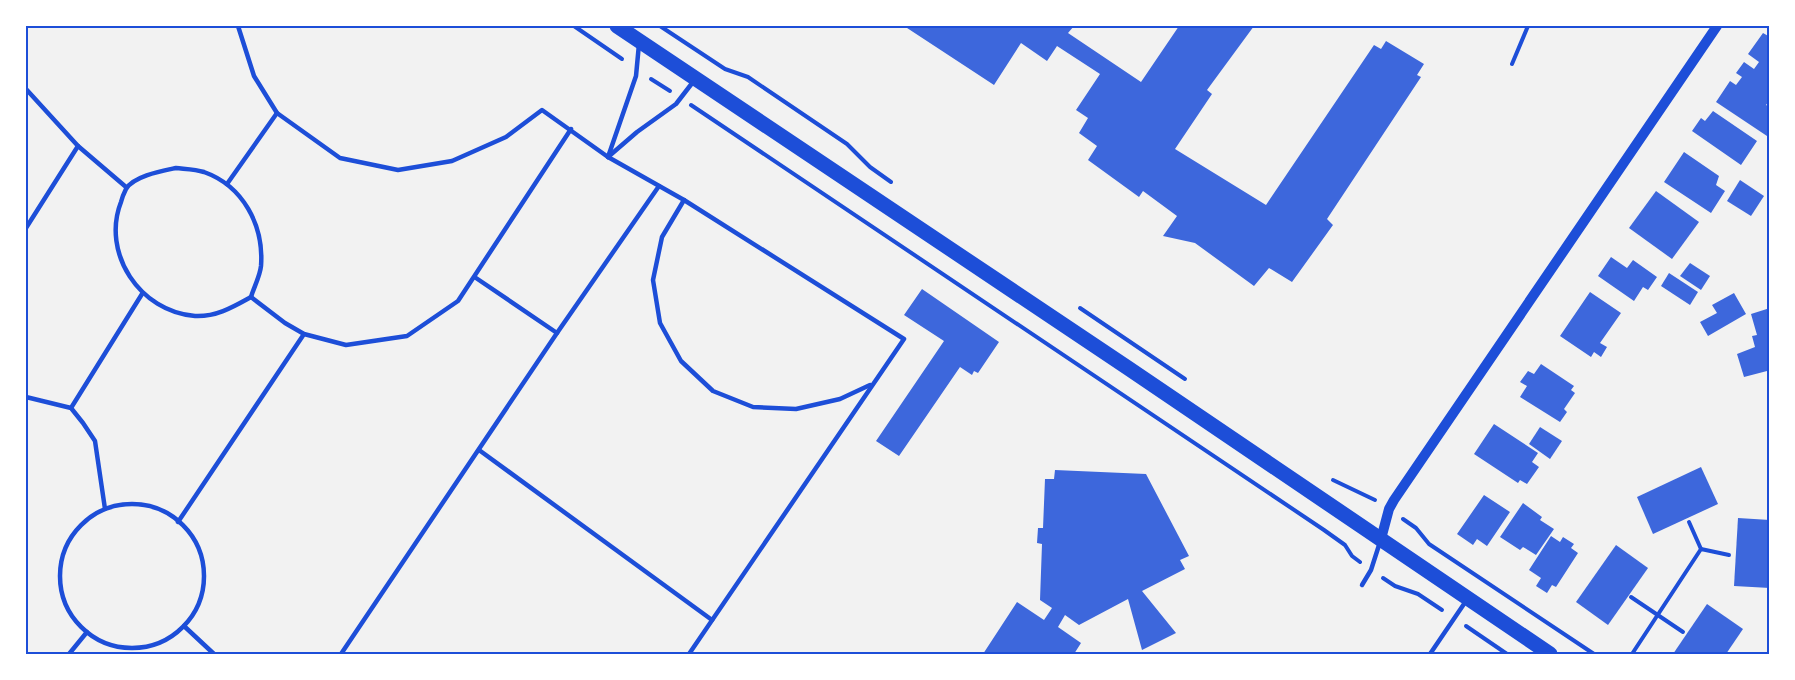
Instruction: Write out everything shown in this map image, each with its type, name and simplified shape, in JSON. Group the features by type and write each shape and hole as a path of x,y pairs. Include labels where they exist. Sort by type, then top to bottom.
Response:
{"main road":[{"path":"617,26 1550,654"}],"street":[{"path":"1381,539 1389,509 1394,500 1717,26"}],"lane":[{"path":"238,26 254,76 277,113 340,158 398,170 452,160 506,137 542,110 608,157 684,200 904,339 689,654"},
{"path":"608,157 636,69 640,41"},
{"path":"608,157 681,99 695,79"},
{"path":"26,89 78,146 126,188"},
{"path":"227,184 277,113"},
{"path":"251,297 285,323 304,334 346,345 407,336 458,302 476,278 571,129"},
{"path":"26,228 78,146"},
{"path":"176,168 202,171 227,184 251,213 260,236 261,267 251,297 224,312 195,316 167,309 142,294 125,271 116,243 116,214 126,188 150,174 176,168"},
{"path":"341,654 659,186"},
{"path":"684,200 662,237 653,280 660,323 681,361 713,391 753,407 796,409 840,399 873,384"},
{"path":"476,278 557,333"},
{"path":"72,408 142,294"},
{"path":"178,522 304,334"},
{"path":"26,397 72,408 95,441 105,509"},
{"path":"479,450 712,620"},
{"path":"128,504 152,507 174,517 178,522 195,541 202,556 205,576 201,600 190,621 172,637 150,646 126,649 103,642 87,632 68,610 61,587 61,563 70,540 85,522 105,509 128,504"},
{"path":"1362,585 1371,570 1381,539"},
{"path":"1430,654 1468,599"},
{"path":"184,626 214,654"},
{"path":"69,654 87,632"}],"path":[{"path":"574,26 1345,545 1357,561"},
{"path":"660,26 725,69 748,76 847,144 870,167 894,184"},
{"path":"1512,64 1528,26"},
{"path":"1075,305 1187,381"},
{"path":"1330,478 1368,495"},
{"path":"1689,522 1701,549"},
{"path":"1416,528 1429,544 1593,654"},
{"path":"1701,549 1729,555"},
{"path":"1632,654 1701,549"},
{"path":"1631,597 1683,632"}],"building":[{"path":"904,26 1074,26 1068,33 1141,82 1179,26 1254,26 1207,90 1212,94 1175,149 1266,205 1374,45 1381,49 1386,41 1424,64 1417,75 1421,77 1327,219 1333,225 1292,282 1269,268 1254,286 1195,243 1163,236 1177,216 1143,191 1139,197 1088,160 1097,146 1079,133 1088,118 1076,110 1100,74 1057,46 1047,61 1021,43 994,85"},
{"path":"1763,33 1770,37 1770,100 1766,105 1770,107 1770,138 1716,102 1730,81 1736,85 1742,77 1736,73 1744,62 1754,69 1759,62 1748,54"},
{"path":"1713,111 1757,141 1741,165 1692,131 1701,118 1705,121"},
{"path":"1684,152 1719,176 1716,185 1725,191 1711,213 1664,182"},
{"path":"1740,180 1764,196 1751,216 1727,201"},
{"path":"1656,191 1699,222 1672,259 1629,228"},
{"path":"1611,257 1627,268 1633,260 1657,277 1648,290 1643,287 1634,301 1598,276"},
{"path":"1690,263 1710,276 1701,290 1680,276"},
{"path":"1669,273 1698,292 1690,305 1661,286"},
{"path":"922,289 999,342 978,373 974,371 972,375 960,367 899,456 876,441 944,341 904,315"},
{"path":"1590,292 1621,313 1600,343 1607,347 1601,357 1594,352 1591,357 1560,336"},
{"path":"1734,293 1746,314 1708,336 1700,322 1717,313 1712,305"},
{"path":"1770,308 1770,373 1767,374 1767,371 1744,377 1737,354 1755,347 1752,336 1757,335 1751,314"},
{"path":"1541,364 1574,386 1571,390 1575,393 1564,409 1567,412 1560,422 1520,397 1527,386 1520,382 1528,371 1534,374"},
{"path":"1494,424 1538,453 1532,462 1539,467 1527,484 1520,480 1518,483 1474,454"},
{"path":"1540,427 1562,441 1550,459 1529,444"},
{"path":"1701,467 1718,504 1653,534 1637,497"},
{"path":"1055,470 1146,474 1189,556 1180,560 1185,569 1142,591 1176,633 1142,650 1128,599 1079,625 1065,615 1058,627 1081,643 1074,654 983,654 1017,602 1044,620 1052,608 1040,600 1042,544 1037,543 1038,528 1043,528 1045,479 1054,479"},
{"path":"1484,495 1510,512 1487,546 1477,539 1473,545 1457,534"},
{"path":"1523,503 1542,517 1540,520 1554,529 1536,555 1523,547 1520,550 1500,537"},
{"path":"1738,518 1770,520 1770,588 1734,586"},
{"path":"1551,536 1560,542 1563,537 1574,544 1571,548 1578,553 1556,587 1552,585 1547,593 1536,586 1541,578 1529,570"},
{"path":"1616,545 1648,568 1608,625 1576,602"},
{"path":"1707,604 1743,629 1726,654 1673,654"}]}
